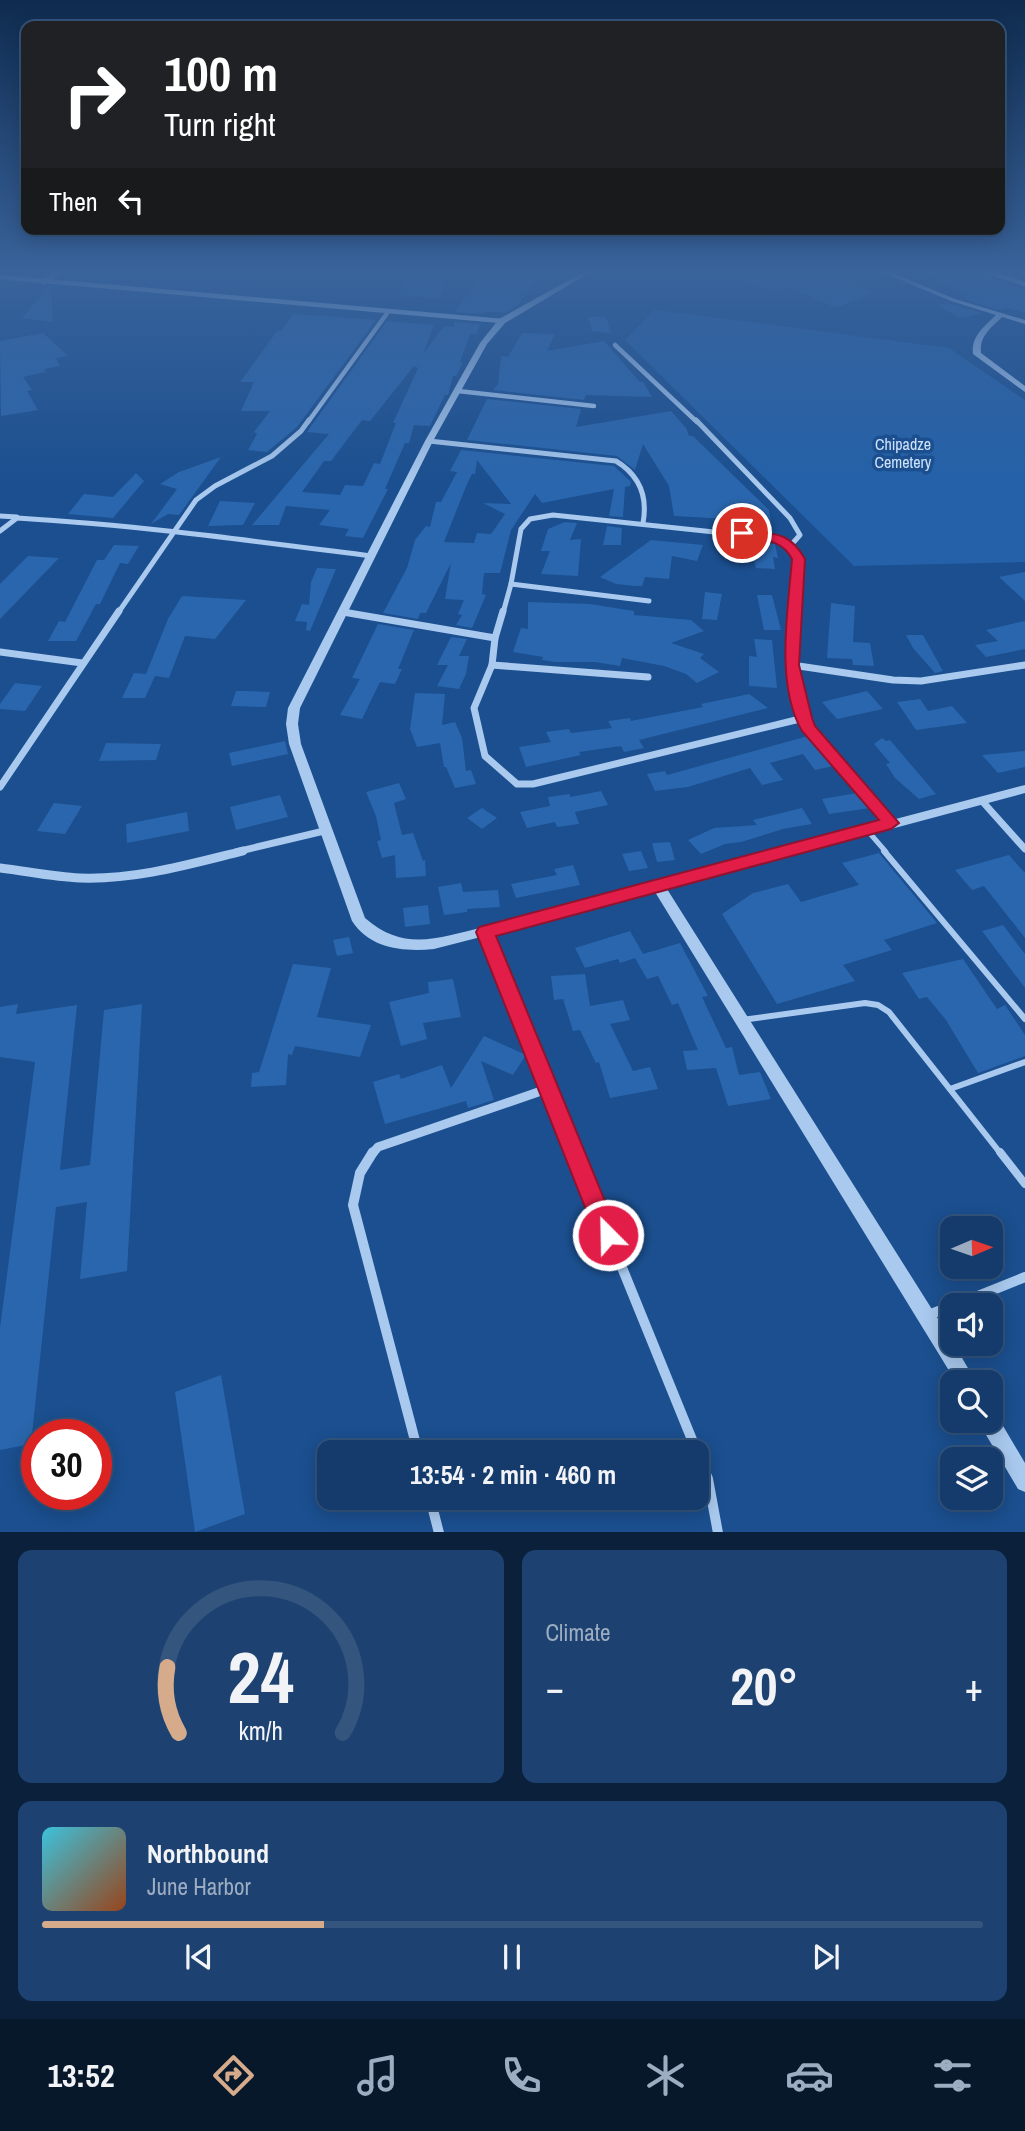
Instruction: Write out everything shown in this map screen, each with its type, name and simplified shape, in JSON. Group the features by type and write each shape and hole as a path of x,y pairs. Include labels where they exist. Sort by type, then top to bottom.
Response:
{"street":[{"path":"0,787 196,499 269,457 294,438 366,341"},
{"path":"485,341 429,441 294,708 292,724 295,744 324,831 359,921 371,934 387,943 427,945 1025,789"},
{"path":"975,341 977,354 1025,390"},
{"path":"615,345 722,446 790,518 800,535 791,545"},
{"path":"458,391 594,407"},
{"path":"429,441 616,461 628,467 643,491 646,502 643,523"},
{"path":"804,718 533,784 517,784 485,756 474,708 492,665 495,638 511,584 522,529 530,519 553,515 767,536 791,545 799,559 792,665 804,718 808,727 891,823"},
{"path":"0,516 173,531 370,556"},
{"path":"0,531 17,517"},
{"path":"511,584 649,601"},
{"path":"343,612 495,638"},
{"path":"0,652 82,663"},
{"path":"492,665 648,677"},
{"path":"792,665 921,681 1021,666 1025,673"},
{"path":"982,801 1025,849"},
{"path":"0,868 79,878 119,877 155,872 324,831"},
{"path":"658,886 960,1370"},
{"path":"485,932 708,1479 718,1532"},
{"path":"415,1440 354,1205 356,1181 363,1163 379,1147 547,1088"},
{"path":"985,1293 1025,1277"},
{"path":"927,1315 940,1310"},
{"path":"996,1433 1025,1482"},
{"path":"433,1510 439,1532"}],"lane":[{"path":"867,830 1025,1019"},
{"path":"742,1020 865,1003 878,1005 889,1012 1025,1184"},
{"path":"950,1089 1025,1062"}],"green space":[{"name":"Chipadze Cemetery","path":"627,341 899,341 949,348 1025,400 1025,562 854,566"}],"building":[{"path":"0,341 52,341 68,356 56,358 60,366 23,377 32,390 27,391 38,410 1,416"},
{"path":"269,341 360,341 297,427 267,452 248,450 257,434 254,432 270,411 241,411 254,382 240,382"},
{"path":"372,341 428,341 423,354 432,341 467,341 460,362 463,362 456,376 453,376 448,395 445,395 430,426 414,425 409,443 405,443 385,489 388,489 363,538 345,536 349,529 319,525 330,510 286,506 279,525 252,525 329,434 307,432","holes":["414,366 418,368 393,423 396,423 380,464 374,463 363,486 345,485 340,495 302,492 324,461 331,461 362,420 370,421"]},
{"path":"517,341 551,341 547,351 604,341 640,382 643,382 652,397 586,395 584,400 493,390 498,384 501,356 508,357"},
{"path":"487,399 581,409 576,427 671,411 686,428 689,436 693,436 769,510 773,533 745,530 746,520 674,516 669,486 643,444 635,470 617,456 467,440"},
{"path":"461,450 614,466 631,482 630,486 625,487 623,517 609,516 614,489 542,503 535,494 511,530 500,573 484,573 482,594 486,595 472,628 456,625 462,615 458,614 464,600 445,599 451,563 426,613 420,613 418,619 383,613 407,568 415,540 426,526 430,527 436,502 441,502 457,472 450,471","holes":["477,460 511,504 483,503 505,514 491,534 477,533 474,543 444,542 467,484 472,474 475,474"]},
{"path":"221,457 179,515 168,514 151,524 177,489 160,484 179,472"},
{"path":"136,473 144,481 113,518 68,514 84,494 113,497"},
{"path":"220,501 255,503 243,525 208,526"},
{"path":"565,522 577,523 570,540 581,539 578,576 541,574 550,551 541,551 548,529"},
{"path":"607,526 622,528 621,545 603,545"},
{"path":"651,540 703,545 697,561 672,556 669,579 645,577 642,586 635,586 616,584 600,577"},
{"path":"742,540 775,544 778,558 773,557 775,569 756,568 754,560 739,559"},
{"path":"114,545 139,546 128,564 120,563 100,604 96,604 76,641 48,641 59,621 65,622 97,560 104,560"},
{"path":"28,556 59,558 0,619 0,584"},
{"path":"317,568 336,569 310,631 306,630 307,622 295,621 302,604 309,605 311,582"},
{"path":"1025,572 1025,601 999,577"},
{"path":"705,592 722,594 717,620 702,619"},
{"path":"757,595 772,595 781,630 764,630"},
{"path":"182,596 246,600 215,639 185,636 169,678 155,676 145,698 122,698 134,673 146,674 168,619"},
{"path":"528,602 590,604 634,611 634,615 691,620 704,631 671,643 704,654 700,658 719,672 697,683 686,674 664,666 622,658 620,666 595,662 555,662 513,652 521,628 528,629"},
{"path":"831,603 855,606 853,642 870,643 874,666 853,665 852,659 827,658"},
{"path":"1025,621 1025,649 986,657 975,645 998,641 986,630"},
{"path":"378,624 414,630 398,669 402,669 395,684 380,682 362,719 340,715 360,679 352,678"},
{"path":"906,635 923,635 943,671 935,673 913,648"},
{"path":"451,637 467,639 459,656 469,656 466,674 459,689 437,686 448,665 437,665"},
{"path":"754,639 772,640 777,688 749,686 749,656 757,657"},
{"path":"15,683 42,686 25,711 0,709 0,704"},
{"path":"236,691 270,692 266,707 231,706"},
{"path":"867,691 883,709 837,719 822,702"},
{"path":"415,693 445,694 442,725 455,722 462,738 466,771 471,770 476,784 455,788 444,767 440,743 417,747 410,729"},
{"path":"749,694 768,708 639,740 644,748 624,752 621,746 579,752 581,755 526,767 519,747 551,742 546,732 569,729 571,733 612,728 608,721 630,718 631,721 703,707 701,704"},
{"path":"920,699 928,711 952,706 967,723 916,730 897,702"},
{"path":"808,736 834,766 815,770 803,754 770,763 783,780 762,785 750,768 688,787 655,791 647,774 665,771 667,775"},
{"path":"882,738 890,740 936,794 919,799 895,778 886,764 890,763 874,744"},
{"path":"285,741 288,754 232,766 229,753"},
{"path":"106,743 161,744 156,760 99,761"},
{"path":"1025,751 1025,767 998,773 982,755"},
{"path":"399,783 406,799 394,803 402,835 413,833 423,861 425,860 426,876 396,878 395,855 382,858 377,841 381,840 376,816 366,792"},
{"path":"601,791 608,805 575,812 579,824 557,827 555,822 527,828 520,812 550,806 548,797 570,794 570,797"},
{"path":"857,793 870,808 829,814 822,799"},
{"path":"280,795 288,817 236,830 230,807"},
{"path":"54,803 82,806 65,834 37,831"},
{"path":"482,808 497,818 482,829 467,818"},
{"path":"802,808 812,824 725,844 701,854 688,840 714,828 757,825 753,820"},
{"path":"187,812 189,831 127,843 126,824"},
{"path":"670,842 675,860 657,862 652,843"},
{"path":"641,851 648,868 629,871 622,854"},
{"path":"879,853 937,923 884,940 892,950 843,965 855,981 777,1004 722,914 753,893 788,884 801,902 859,885 842,863"},
{"path":"1009,855 1025,873 1025,938 984,886 972,890 955,870"},
{"path":"573,865 580,885 516,898 511,884 557,875 554,869"},
{"path":"461,883 463,892 498,890 500,907 467,909 467,912 444,915 438,887"},
{"path":"428,905 430,924 405,927 403,908"},
{"path":"1003,925 1025,954 1025,988 982,931"},
{"path":"630,931 643,954 680,943 708,996 702,997 726,1048 732,1047 739,1075 760,1072 771,1099 728,1106 716,1068 687,1070 683,1051 698,1050 678,1003 672,1005 658,976 647,979 635,958 620,963 618,959 585,968 575,948"},
{"path":"349,937 353,953 337,956 333,940"},
{"path":"963,959 997,1009 1005,1005 1025,1035 1025,1056 978,1073 946,1020 927,997 919,999 902,973"},
{"path":"293,964 331,968 317,1017 371,1025 360,1057 295,1046 292,1055 288,1054 286,1085 251,1087 252,1073 259,1072"},
{"path":"585,974 590,1006 623,1000 630,1020 610,1024 633,1071 650,1067 658,1089 610,1098 599,1062 596,1063 580,1030 573,1031 563,999 554,1000 551,976"},
{"path":"453,979 461,1017 423,1023 427,1039 401,1046 389,1002 429,993 428,982"},
{"path":"18,1004 16,1014 77,1005 60,1170 90,1165 104,1010 142,1004 127,1271 80,1279 87,1202 56,1207 34,1419 21,1419 21,1446 0,1450 0,1328 35,1062 0,1057 0,1007"},
{"path":"484,1036 526,1055 513,1075 481,1061 494,1100 468,1108 466,1101 385,1124 373,1082 399,1074 401,1079 442,1065 451,1088"},
{"path":"221,1375 245,1514 195,1532 175,1392"}],"route":[{"path":"608,1235 485,932 891,823 808,727 804,718 792,665 799,559 791,545 780,539 742,533"}]}
